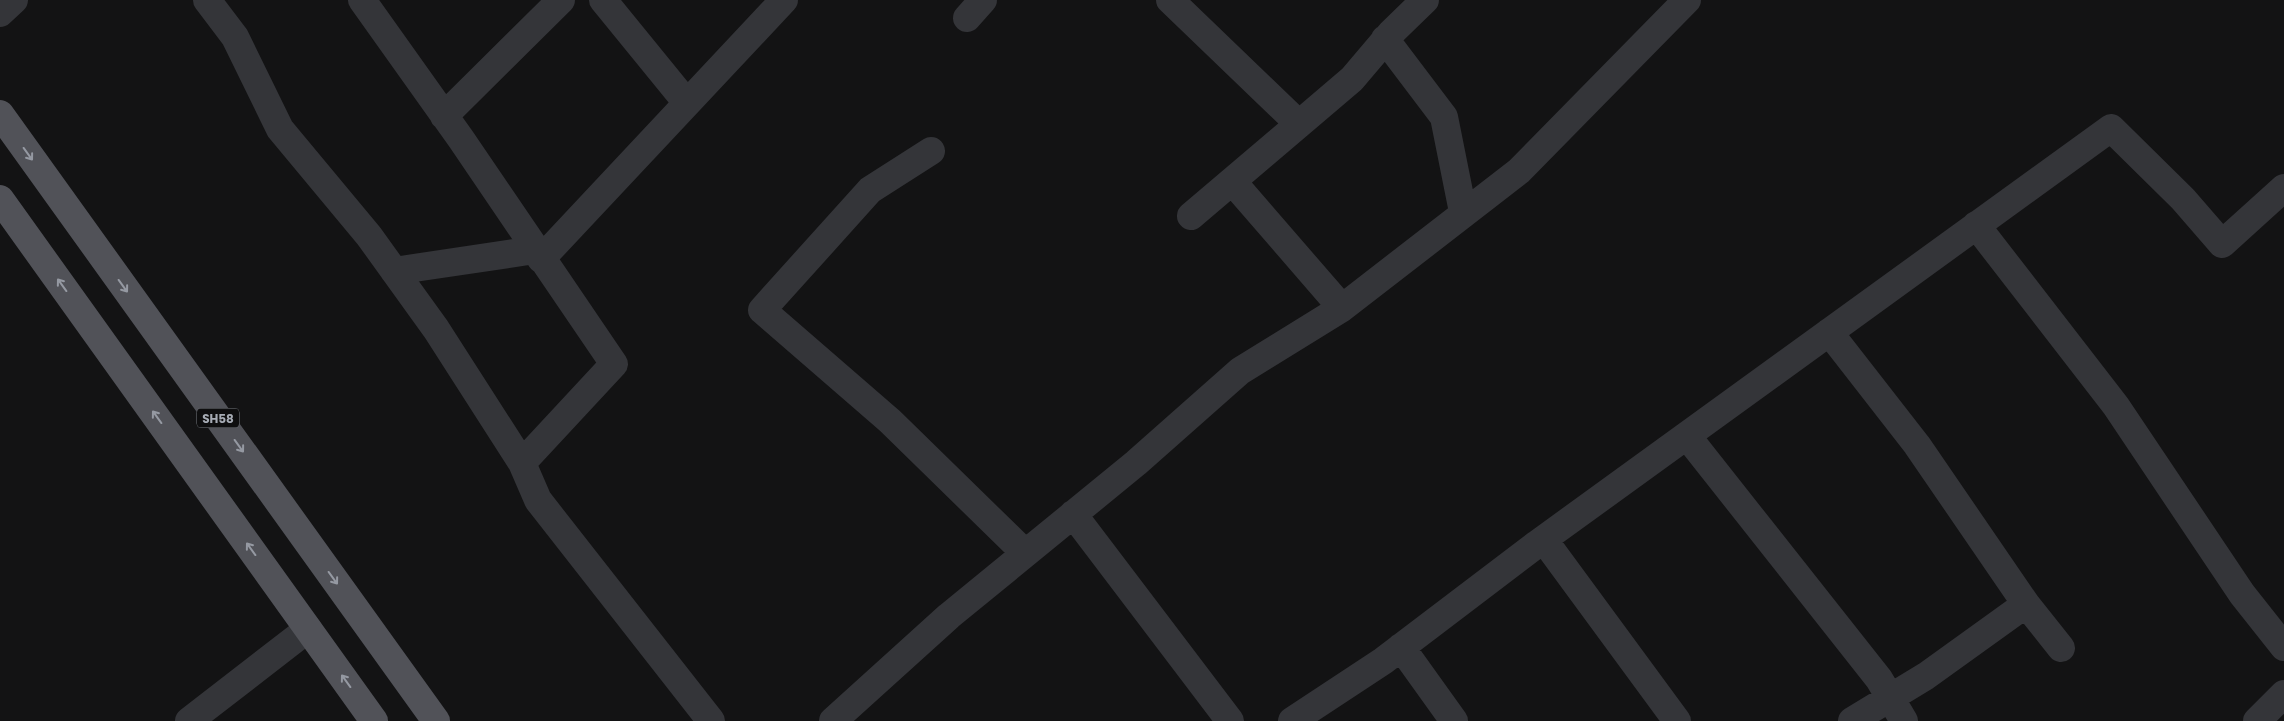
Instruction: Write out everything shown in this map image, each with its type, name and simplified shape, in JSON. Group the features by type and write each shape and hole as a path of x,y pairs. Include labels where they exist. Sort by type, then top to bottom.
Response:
{"main road":[{"name":"SH58","path":"0,114 436,721"},
{"path":"0,199 374,721"}],"street":[{"path":"0,12 14,0"},
{"path":"207,0 235,37 280,129 369,236 436,330 522,462 538,500 711,721"},
{"path":"362,0 614,364 522,462"},
{"path":"444,116 561,0"},
{"path":"602,0 687,103"},
{"path":"1170,0 1299,124"},
{"path":"1190,216 1352,79 1385,39 1425,0"},
{"path":"832,721 949,616 1136,463 1240,371 1342,308 1519,170 1687,0"},
{"path":"394,271 538,254 687,103 780,1"},
{"path":"1385,39 1444,117 1463,212"},
{"path":"1292,721 1401,647 1544,540 2110,128 2183,198 2222,244 2284,188"},
{"path":"932,151 870,190 762,310 890,421 1024,553"},
{"path":"1232,180 1342,308"},
{"path":"1976,226 2116,406 2242,594 2284,647"},
{"path":"1829,332 1917,445 2026,604 2061,648"},
{"path":"1687,436 1879,679 1904,721"},
{"path":"1073,514 1230,721"},
{"path":"1544,540 1677,721"},
{"path":"1852,721 1926,676 2026,604"},
{"path":"189,721 308,629"},
{"path":"1401,647 1454,721"},
{"path":"2257,721 2284,694"}]}
